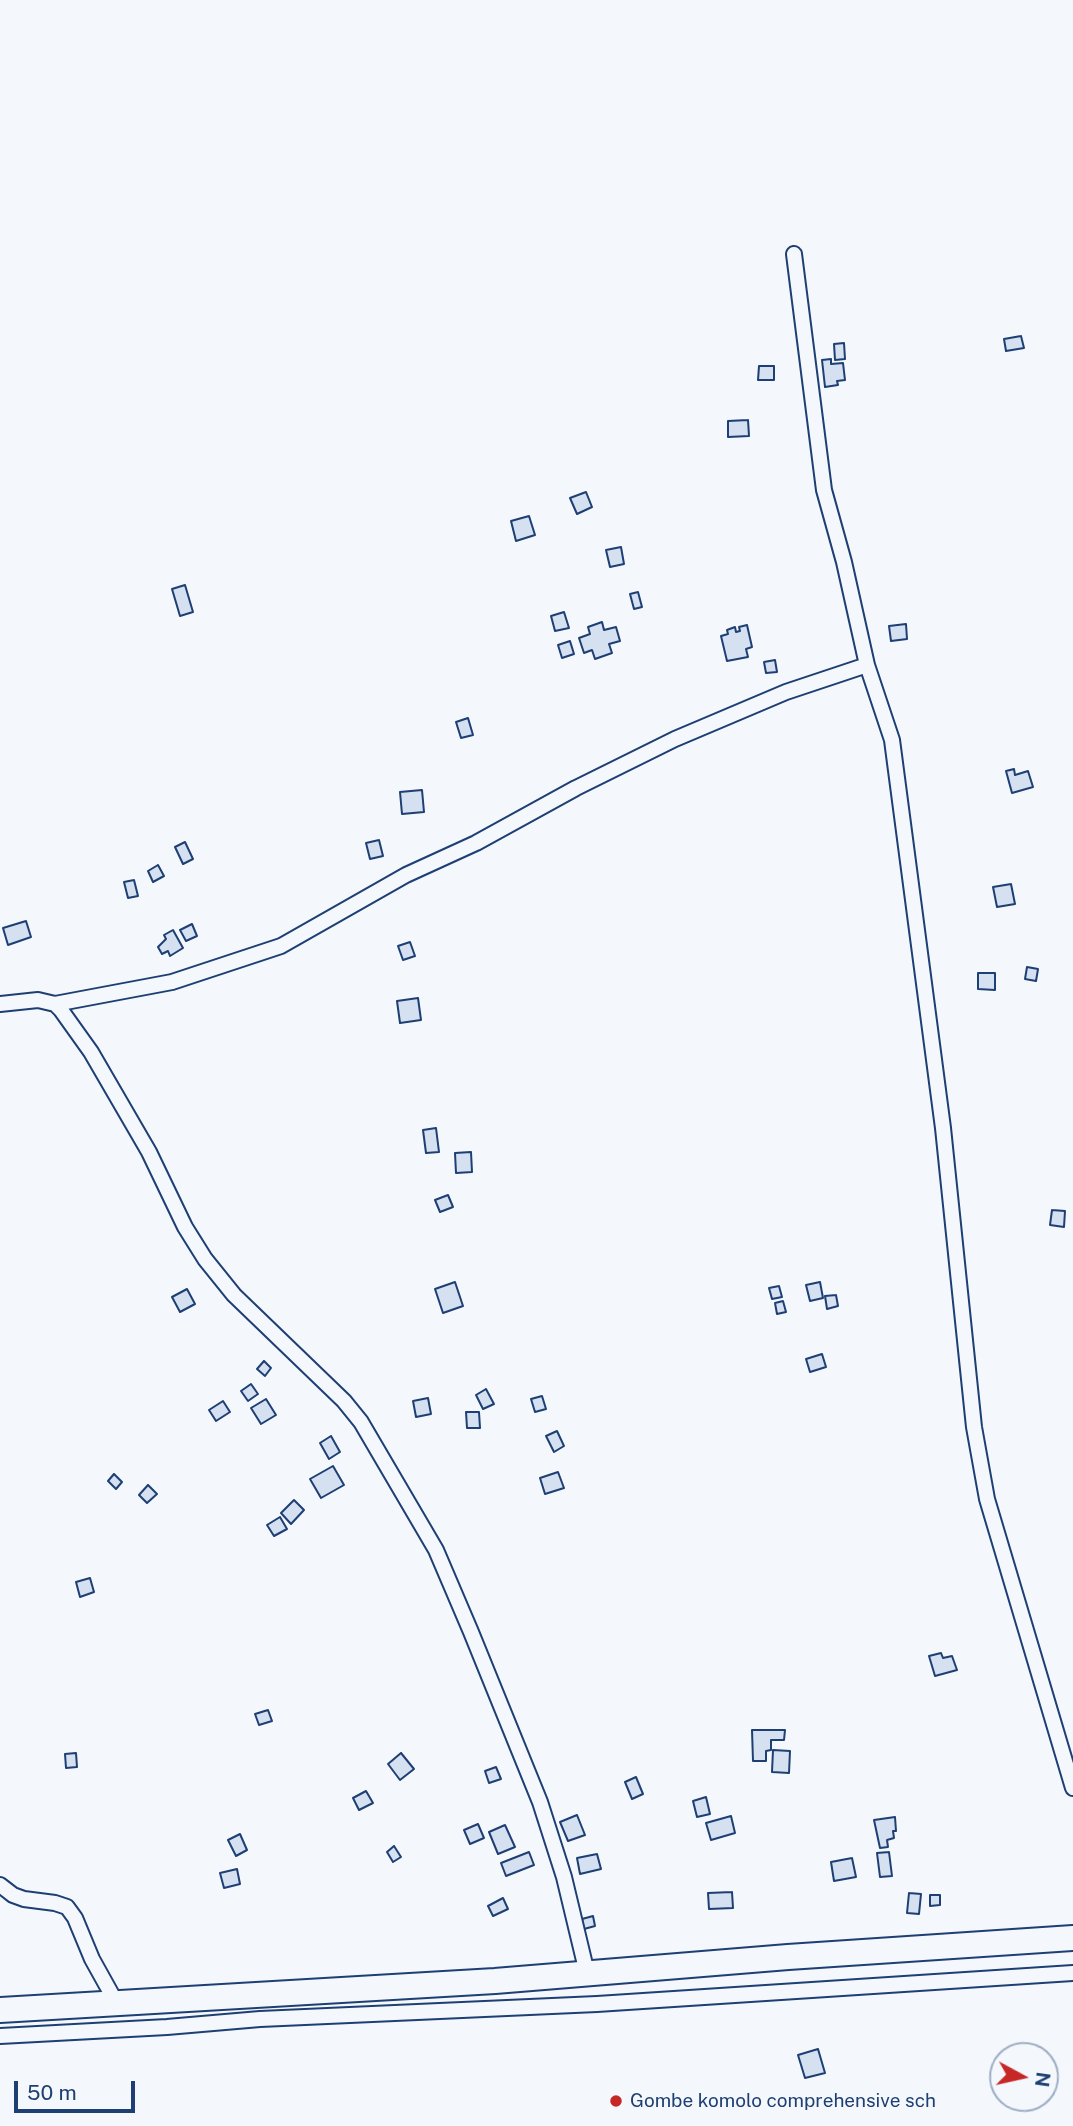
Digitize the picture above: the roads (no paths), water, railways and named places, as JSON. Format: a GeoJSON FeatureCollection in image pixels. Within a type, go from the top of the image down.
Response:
{"type":"FeatureCollection","features":[{"type":"Feature","properties":{"kind":"highway"},"geometry":{"type":"LineString","coordinates":[[0,2010],[495,1981],[1073,1938]]}},
{"type":"Feature","properties":{"kind":"street"},"geometry":{"type":"LineString","coordinates":[[794,254],[824,490],[844,562],[867,665],[892,740],[944,1141],[974,1427],[987,1499],[1073,1788]]}},
{"type":"Feature","properties":{"kind":"street"},"geometry":{"type":"LineString","coordinates":[[0,1004],[38,1000],[55,1004],[172,982],[281,946],[406,875],[476,843],[576,788],[675,739],[786,692],[867,665]]}},
{"type":"Feature","properties":{"kind":"street"},"geometry":{"type":"LineString","coordinates":[[55,1004],[79,1034],[111,1086],[149,1152],[185,1227],[205,1259],[234,1295],[344,1401],[361,1422],[436,1550],[540,1802],[564,1877],[587,1973]]}},
{"type":"Feature","properties":{"kind":"street"},"geometry":{"type":"LineString","coordinates":[[0,1885],[24,1899],[67,1907],[117,2004]]}},
{"type":"Feature","properties":{"kind":"street"},"geometry":{"type":"LineString","coordinates":[[0,2036],[272,2018],[625,2002],[1073,1973]]}},
{"type":"Feature","properties":{"kind":"place","name":"Gombe komolo comprehensive sch"},"geometry":{"type":"Point","coordinates":[616,2101]}}]}
